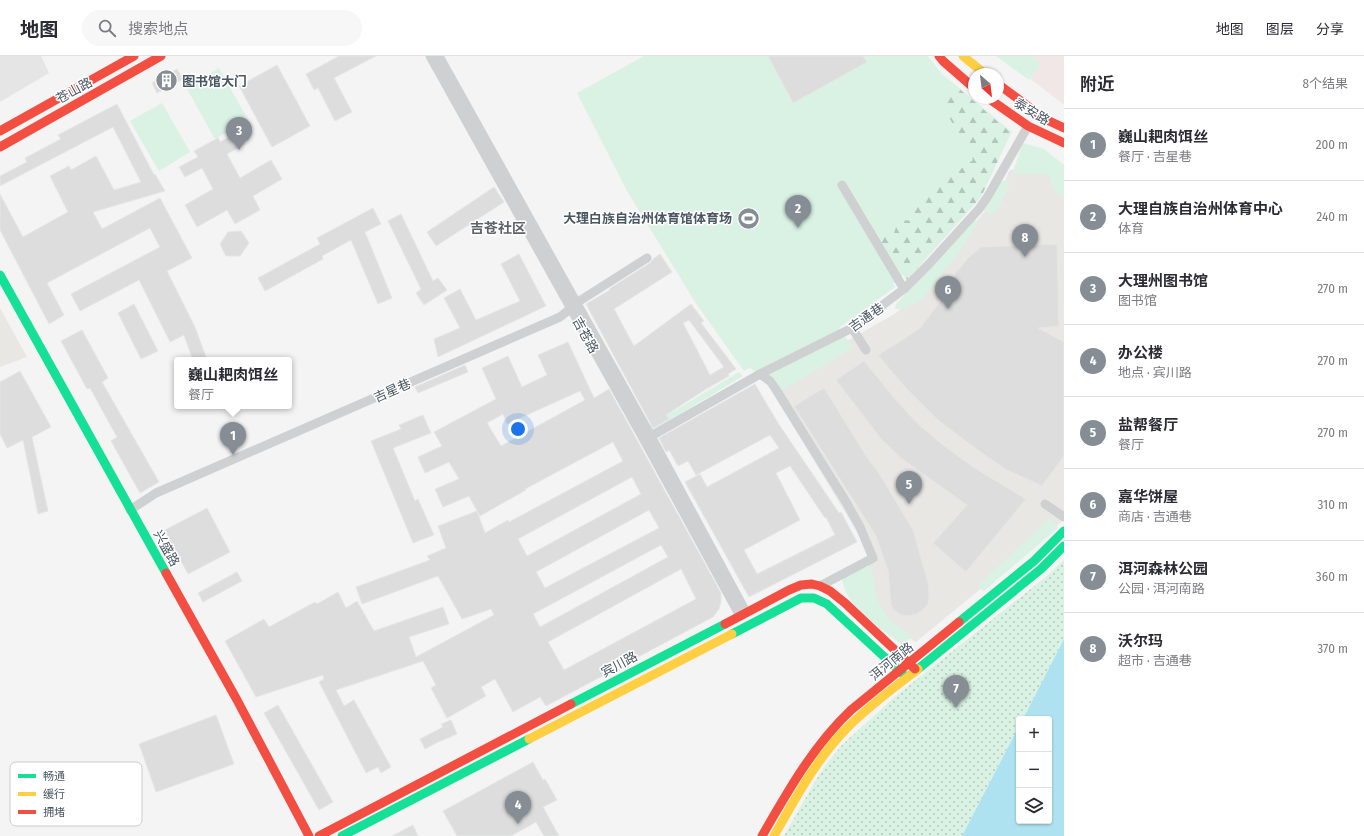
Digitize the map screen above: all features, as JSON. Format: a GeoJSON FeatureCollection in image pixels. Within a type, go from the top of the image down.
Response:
{"type":"FeatureCollection","features":[{"type":"Feature","properties":{"kind":"main road","name":"苍山路"},"geometry":{"type":"LineString","coordinates":[[0,131],[134,56]]}},
{"type":"Feature","properties":{"kind":"main road","name":"苍山路"},"geometry":{"type":"LineString","coordinates":[[0,147],[161,56]]}},
{"type":"Feature","properties":{"kind":"main road"},"geometry":{"type":"LineString","coordinates":[[939,56],[968,83]]}},
{"type":"Feature","properties":{"kind":"main road"},"geometry":{"type":"LineString","coordinates":[[963,56],[978,68]]}},
{"type":"Feature","properties":{"kind":"main road","name":"泰安路"},"geometry":{"type":"LineString","coordinates":[[1004,88],[1045,119],[1064,128]]}},
{"type":"Feature","properties":{"kind":"main road","name":"泰安路"},"geometry":{"type":"LineString","coordinates":[[997,104],[1028,126],[1064,143]]}},
{"type":"Feature","properties":{"kind":"main road"},"geometry":{"type":"LineString","coordinates":[[1045,119],[1064,121]]}},
{"type":"Feature","properties":{"kind":"main road"},"geometry":{"type":"LineString","coordinates":[[1028,126],[1064,154]]}},
{"type":"Feature","properties":{"kind":"main road","name":"兴盛路"},"geometry":{"type":"LineString","coordinates":[[0,275],[237,700],[309,836]]}},
{"type":"Feature","properties":{"kind":"main road","name":"洱河南路"},"geometry":{"type":"LineString","coordinates":[[762,836],[803,766],[848,712],[1034,561],[1064,531]]}},
{"type":"Feature","properties":{"kind":"main road","name":"洱河南路"},"geometry":{"type":"LineString","coordinates":[[774,836],[811,772],[837,738],[858,717],[1041,569],[1064,546]]}},
{"type":"Feature","properties":{"kind":"main road","name":"宾川路"},"geometry":{"type":"LineString","coordinates":[[319,836],[795,587],[807,584],[820,586]]}},
{"type":"Feature","properties":{"kind":"main road"},"geometry":{"type":"LineString","coordinates":[[820,586],[842,600],[916,670]]}},
{"type":"Feature","properties":{"kind":"main road","name":"宾川路"},"geometry":{"type":"LineString","coordinates":[[342,836],[801,598],[814,598],[827,604],[907,678]]}},
{"type":"Feature","properties":{"kind":"street","name":"吉苍路"},"geometry":{"type":"LineString","coordinates":[[430,56],[574,306],[648,438],[743,614]]}},
{"type":"Feature","properties":{"kind":"street","name":"吉苍路"},"geometry":{"type":"LineString","coordinates":[[439,56],[574,306]]}},
{"type":"Feature","properties":{"kind":"street","name":"吉通巷"},"geometry":{"type":"LineString","coordinates":[[648,438],[760,374],[852,328],[904,289],[929,264],[988,196],[1028,126]]}},
{"type":"Feature","properties":{"kind":"street"},"geometry":{"type":"LineString","coordinates":[[842,185],[904,289]]}},
{"type":"Feature","properties":{"kind":"street","name":"吉星巷"},"geometry":{"type":"LineString","coordinates":[[130,510],[156,493],[560,317],[574,306],[647,258]]}},
{"type":"Feature","properties":{"kind":"street"},"geometry":{"type":"LineString","coordinates":[[852,328],[866,350]]}},
{"type":"Feature","properties":{"kind":"street"},"geometry":{"type":"LineString","coordinates":[[760,374],[775,388],[842,496],[860,527],[873,558],[820,586]]}},
{"type":"Feature","properties":{"kind":"street"},"geometry":{"type":"LineString","coordinates":[[1045,504],[1064,517]]}},
{"type":"Feature","properties":{"kind":"shaded area"},"geometry":{"type":"Polygon","coordinates":[[[0,56],[41,56],[49,73],[0,102],[0,56]]]}},
{"type":"Feature","properties":{"kind":"shaded area"},"geometry":{"type":"Polygon","coordinates":[[[1001,56],[1064,56],[1064,105],[1059,101],[1001,56]]]}},
{"type":"Feature","properties":{"kind":"shaded area"},"geometry":{"type":"Polygon","coordinates":[[[1025,164],[1064,180],[1064,520],[916,642],[896,631],[872,603],[866,547],[769,386],[896,313],[915,297],[1000,192],[1009,171],[1025,164]]]}},
{"type":"Feature","properties":{"kind":"shaded area"},"geometry":{"type":"Polygon","coordinates":[[[0,308],[27,357],[0,367],[0,308]]]}},
{"type":"Feature","properties":{"kind":"green space"},"geometry":{"type":"Polygon","coordinates":[[[644,56],[928,56],[941,73],[968,95],[968,104],[978,104],[1012,132],[980,190],[914,265],[893,284],[895,287],[839,328],[853,348],[781,391],[750,368],[744,371],[695,302],[626,189],[577,93],[644,56]]]}},
{"type":"Feature","properties":{"kind":"green space"},"geometry":{"type":"Polygon","coordinates":[[[996,56],[1031,56],[1041,63],[1029,80],[996,56]]]}},
{"type":"Feature","properties":{"kind":"green space"},"geometry":{"type":"Polygon","coordinates":[[[219,68],[248,120],[215,139],[186,87],[219,68]]]}},
{"type":"Feature","properties":{"kind":"green space"},"geometry":{"type":"Polygon","coordinates":[[[955,85],[968,96],[968,104],[977,104],[1011,133],[981,197],[907,280],[879,241],[880,238],[894,233],[898,221],[911,220],[917,201],[973,160],[941,103],[955,85]]]}},
{"type":"Feature","properties":{"kind":"green space"},"geometry":{"type":"Polygon","coordinates":[[[162,103],[190,152],[159,171],[130,121],[162,103]]]}},
{"type":"Feature","properties":{"kind":"green space"},"geometry":{"type":"Polygon","coordinates":[[[1023,143],[1044,149],[1064,165],[1064,196],[1055,191],[1052,186],[1050,176],[1046,174],[1012,174],[1023,143]]]}},
{"type":"Feature","properties":{"kind":"green space"},"geometry":{"type":"Polygon","coordinates":[[[1001,180],[1010,183],[998,210],[990,214],[983,210],[1001,180]]]}},
{"type":"Feature","properties":{"kind":"green space"},"geometry":{"type":"Polygon","coordinates":[[[971,220],[979,221],[958,254],[921,300],[903,309],[895,309],[896,304],[931,267],[971,220]]]}},
{"type":"Feature","properties":{"kind":"green space"},"geometry":{"type":"Polygon","coordinates":[[[739,372],[743,376],[652,431],[649,426],[739,372]]]}},
{"type":"Feature","properties":{"kind":"green space"},"geometry":{"type":"Polygon","coordinates":[[[1050,518],[1058,528],[984,591],[977,586],[1050,518]]]}},
{"type":"Feature","properties":{"kind":"green space"},"geometry":{"type":"Polygon","coordinates":[[[1064,560],[1064,639],[1025,716],[1016,716],[1016,732],[962,836],[784,836],[814,783],[842,745],[896,696],[1047,576],[1064,560]]]}},
{"type":"Feature","properties":{"kind":"green space"},"geometry":{"type":"Polygon","coordinates":[[[864,567],[871,567],[877,598],[882,609],[890,620],[912,636],[904,646],[862,613],[846,593],[842,580],[846,574],[864,567]]]}},
{"type":"Feature","properties":{"kind":"water"},"geometry":{"type":"Polygon","coordinates":[[[1064,639],[1064,836],[962,836],[1016,732],[1016,824],[1052,824],[1052,716],[1025,716],[1064,639]]]}},
{"type":"Feature","properties":{"kind":"building"},"geometry":{"type":"Polygon","coordinates":[[[339,56],[376,56],[334,78],[352,112],[335,121],[318,88],[314,90],[306,74],[339,56]]]}},
{"type":"Feature","properties":{"kind":"building"},"geometry":{"type":"Polygon","coordinates":[[[768,56],[863,56],[867,62],[793,103],[768,56]]]}},
{"type":"Feature","properties":{"kind":"building"},"geometry":{"type":"Polygon","coordinates":[[[277,65],[310,126],[272,147],[239,86],[277,65]]]}},
{"type":"Feature","properties":{"kind":"building","name":"图书馆大门"},"geometry":{"type":"Polygon","coordinates":[[[177,69],[183,79],[157,93],[152,83],[177,69]]]}},
{"type":"Feature","properties":{"kind":"building"},"geometry":{"type":"Polygon","coordinates":[[[117,104],[154,175],[155,174],[165,191],[93,212],[102,229],[160,198],[192,258],[167,271],[195,327],[206,357],[192,357],[184,335],[170,342],[139,280],[80,311],[71,294],[160,247],[150,228],[47,283],[64,315],[49,324],[0,230],[0,194],[23,237],[68,212],[50,176],[69,166],[71,170],[96,156],[114,190],[141,182],[113,127],[0,186],[0,176],[27,162],[25,158],[61,139],[58,135],[117,104]]]}},
{"type":"Feature","properties":{"kind":"building"},"geometry":{"type":"Polygon","coordinates":[[[238,132],[245,144],[227,154],[240,178],[271,160],[282,179],[253,196],[260,210],[235,224],[227,210],[197,227],[185,205],[213,189],[202,168],[185,177],[179,167],[198,157],[194,151],[218,138],[220,142],[238,132]]]}},
{"type":"Feature","properties":{"kind":"building"},"geometry":{"type":"Polygon","coordinates":[[[494,187],[504,202],[436,246],[427,232],[494,187]]]}},
{"type":"Feature","properties":{"kind":"building"},"geometry":{"type":"Polygon","coordinates":[[[373,208],[381,224],[365,232],[392,298],[378,304],[351,240],[322,256],[323,259],[265,291],[258,278],[320,244],[317,238],[373,208]]]}},
{"type":"Feature","properties":{"kind":"building"},"geometry":{"type":"Polygon","coordinates":[[[401,214],[433,281],[438,278],[447,290],[424,305],[416,293],[421,289],[388,221],[401,214]]]}},
{"type":"Feature","properties":{"kind":"building"},"geometry":{"type":"Polygon","coordinates":[[[241,231],[249,243],[240,256],[226,256],[220,244],[228,232],[241,231]]]}},
{"type":"Feature","properties":{"kind":"building"},"geometry":{"type":"Polygon","coordinates":[[[1057,244],[1059,326],[1038,328],[1064,342],[1064,456],[1042,486],[1007,470],[939,421],[905,387],[878,355],[920,328],[940,302],[955,274],[968,258],[981,247],[1057,244]]]}},
{"type":"Feature","properties":{"kind":"building"},"geometry":{"type":"Polygon","coordinates":[[[519,254],[546,306],[438,357],[434,339],[460,328],[444,298],[460,289],[476,320],[520,301],[501,264],[519,254]]]}},
{"type":"Feature","properties":{"kind":"building"},"geometry":{"type":"Polygon","coordinates":[[[660,254],[672,272],[614,309],[634,346],[691,304],[704,321],[701,323],[736,369],[728,374],[729,376],[666,415],[669,419],[653,428],[586,304],[610,290],[609,289],[650,263],[660,254]],[[689,320],[683,323],[710,375],[724,367],[689,320]]]}},
{"type":"Feature","properties":{"kind":"building"},"geometry":{"type":"Polygon","coordinates":[[[134,304],[158,351],[141,359],[118,313],[134,304]]]}},
{"type":"Feature","properties":{"kind":"building"},"geometry":{"type":"Polygon","coordinates":[[[82,330],[108,378],[102,382],[159,482],[140,493],[111,441],[117,437],[90,388],[87,389],[61,341],[82,330]]]}},
{"type":"Feature","properties":{"kind":"building"},"geometry":{"type":"Polygon","coordinates":[[[568,342],[594,398],[609,389],[721,593],[719,609],[713,617],[546,706],[540,697],[513,712],[495,679],[481,687],[486,696],[447,718],[431,688],[436,685],[423,661],[336,690],[344,706],[354,700],[391,767],[381,773],[378,767],[366,773],[319,682],[324,679],[323,675],[256,697],[225,641],[264,619],[269,627],[315,602],[317,604],[338,592],[346,608],[357,601],[374,631],[443,607],[449,624],[409,637],[416,657],[494,615],[491,609],[462,619],[438,576],[362,604],[356,587],[430,560],[427,556],[446,548],[438,526],[477,511],[469,496],[443,507],[435,489],[459,479],[449,462],[425,473],[418,457],[442,446],[434,432],[496,399],[482,368],[508,356],[522,387],[547,375],[538,355],[568,342]],[[580,391],[507,424],[503,414],[487,423],[501,446],[585,400],[580,391]],[[613,442],[525,489],[526,490],[480,516],[477,511],[485,533],[508,520],[509,522],[623,461],[613,442]],[[632,477],[518,539],[527,556],[641,494],[632,477]],[[649,510],[536,572],[545,588],[659,528],[649,510]],[[661,545],[533,614],[540,627],[668,557],[661,545]],[[681,569],[548,642],[564,670],[696,599],[681,569]]]}},
{"type":"Feature","properties":{"kind":"building"},"geometry":{"type":"Polygon","coordinates":[[[864,361],[917,423],[943,445],[973,467],[1026,499],[966,572],[933,543],[967,505],[901,458],[882,440],[836,380],[864,361]]]}},
{"type":"Feature","properties":{"kind":"building"},"geometry":{"type":"Polygon","coordinates":[[[465,365],[468,372],[418,393],[415,387],[465,365]]]}},
{"type":"Feature","properties":{"kind":"building"},"geometry":{"type":"Polygon","coordinates":[[[20,371],[51,427],[32,437],[48,511],[38,514],[23,440],[7,448],[0,434],[0,382],[20,371]]]}},
{"type":"Feature","properties":{"kind":"building"},"geometry":{"type":"Polygon","coordinates":[[[755,384],[778,423],[839,513],[841,512],[857,542],[749,597],[685,482],[700,474],[707,487],[779,448],[770,435],[696,475],[688,461],[678,466],[669,450],[666,452],[659,438],[755,384]],[[790,466],[776,473],[800,520],[744,550],[757,574],[835,535],[826,517],[825,518],[790,466]]]}},
{"type":"Feature","properties":{"kind":"building"},"geometry":{"type":"Polygon","coordinates":[[[824,388],[868,459],[877,470],[913,530],[928,583],[929,596],[928,604],[923,610],[916,614],[908,616],[901,615],[894,610],[891,605],[888,570],[876,536],[794,406],[824,388]]]}},
{"type":"Feature","properties":{"kind":"building"},"geometry":{"type":"Polygon","coordinates":[[[423,415],[431,433],[393,448],[415,501],[418,499],[434,535],[413,543],[371,441],[401,429],[399,425],[423,415]]]}},
{"type":"Feature","properties":{"kind":"building"},"geometry":{"type":"Polygon","coordinates":[[[207,508],[230,552],[188,574],[165,530],[207,508]]]}},
{"type":"Feature","properties":{"kind":"building"},"geometry":{"type":"Polygon","coordinates":[[[237,572],[242,581],[203,602],[198,593],[237,572]]]}},
{"type":"Feature","properties":{"kind":"building"},"geometry":{"type":"Polygon","coordinates":[[[278,705],[333,802],[319,810],[264,713],[278,705]]]}},
{"type":"Feature","properties":{"kind":"building"},"geometry":{"type":"Polygon","coordinates":[[[216,715],[234,764],[156,792],[139,744],[216,715]]]}},
{"type":"Feature","properties":{"kind":"building"},"geometry":{"type":"Polygon","coordinates":[[[451,720],[457,734],[425,749],[420,739],[443,727],[441,724],[451,720]]]}},
{"type":"Feature","properties":{"kind":"building"},"geometry":{"type":"Polygon","coordinates":[[[533,762],[557,800],[543,807],[559,836],[544,836],[536,822],[511,836],[457,836],[443,811],[533,762]]]}},
{"type":"Feature","properties":{"kind":"building"},"geometry":{"type":"Polygon","coordinates":[[[413,825],[418,836],[392,836],[413,825]]]}},
{"type":"Feature","properties":{"kind":"traffic: fast"},"geometry":{"type":"LineString","coordinates":[[0,275],[166,573]]}},
{"type":"Feature","properties":{"kind":"traffic: fast"},"geometry":{"type":"LineString","coordinates":[[959,622],[1034,561],[1064,531]]}},
{"type":"Feature","properties":{"kind":"traffic: fast"},"geometry":{"type":"LineString","coordinates":[[918,669],[1041,569],[1064,546]]}},
{"type":"Feature","properties":{"kind":"traffic: fast"},"geometry":{"type":"LineString","coordinates":[[732,634],[801,598],[814,598],[827,604],[905,676]]}},
{"type":"Feature","properties":{"kind":"traffic: fast"},"geometry":{"type":"LineString","coordinates":[[571,704],[725,624]]}},
{"type":"Feature","properties":{"kind":"traffic: fast"},"geometry":{"type":"LineString","coordinates":[[342,836],[529,739]]}},
{"type":"Feature","properties":{"kind":"traffic: slow"},"geometry":{"type":"LineString","coordinates":[[963,56],[978,68]]}},
{"type":"Feature","properties":{"kind":"traffic: slow"},"geometry":{"type":"LineString","coordinates":[[529,739],[732,634]]}},
{"type":"Feature","properties":{"kind":"traffic: slow"},"geometry":{"type":"LineString","coordinates":[[774,836],[806,780],[834,742],[862,713],[918,669]]}},
{"type":"Feature","properties":{"kind":"traffic: jam"},"geometry":{"type":"LineString","coordinates":[[0,131],[134,56]]}},
{"type":"Feature","properties":{"kind":"traffic: jam"},"geometry":{"type":"LineString","coordinates":[[0,147],[161,56]]}},
{"type":"Feature","properties":{"kind":"traffic: jam"},"geometry":{"type":"LineString","coordinates":[[939,56],[968,83]]}},
{"type":"Feature","properties":{"kind":"traffic: jam"},"geometry":{"type":"LineString","coordinates":[[1004,88],[1045,119],[1064,128]]}},
{"type":"Feature","properties":{"kind":"traffic: jam"},"geometry":{"type":"LineString","coordinates":[[997,104],[1028,126],[1064,143]]}},
{"type":"Feature","properties":{"kind":"traffic: jam"},"geometry":{"type":"LineString","coordinates":[[166,573],[237,700],[309,836]]}},
{"type":"Feature","properties":{"kind":"traffic: jam"},"geometry":{"type":"LineString","coordinates":[[725,624],[789,590],[801,585],[812,584],[830,591],[845,603],[915,669]]}},
{"type":"Feature","properties":{"kind":"traffic: jam"},"geometry":{"type":"LineString","coordinates":[[762,836],[802,770],[837,724],[851,710],[959,622]]}},
{"type":"Feature","properties":{"kind":"traffic: jam"},"geometry":{"type":"LineString","coordinates":[[319,836],[571,704]]}},
{"type":"Feature","properties":{"kind":"place","name":"图书馆大门"},"geometry":{"type":"Point","coordinates":[167,81]}},
{"type":"Feature","properties":{"kind":"place","name":"大理州图书馆"},"geometry":{"type":"Point","coordinates":[239,150]}},
{"type":"Feature","properties":{"kind":"place","name":"大理白族自治州体育馆体育场"},"geometry":{"type":"Point","coordinates":[748,218]}},
{"type":"Feature","properties":{"kind":"place","name":"大理自族自治州体育中心"},"geometry":{"type":"Point","coordinates":[798,228]}},
{"type":"Feature","properties":{"kind":"place","name":"沃尔玛"},"geometry":{"type":"Point","coordinates":[1025,257]}},
{"type":"Feature","properties":{"kind":"place","name":"嘉华饼屋"},"geometry":{"type":"Point","coordinates":[948,309]}},
{"type":"Feature","properties":{"kind":"place","name":"巍山耙肉饵丝"},"geometry":{"type":"Point","coordinates":[233,455]}},
{"type":"Feature","properties":{"kind":"place","name":"盐帮餐厅"},"geometry":{"type":"Point","coordinates":[909,504]}},
{"type":"Feature","properties":{"kind":"place","name":"洱河森林公园"},"geometry":{"type":"Point","coordinates":[956,708]}},
{"type":"Feature","properties":{"kind":"place","name":"办公楼"},"geometry":{"type":"Point","coordinates":[518,824]}},
{"type":"Feature","properties":{"kind":"district","name":"吉苍社区"},"geometry":{"type":"Point","coordinates":[498,228]}}]}
